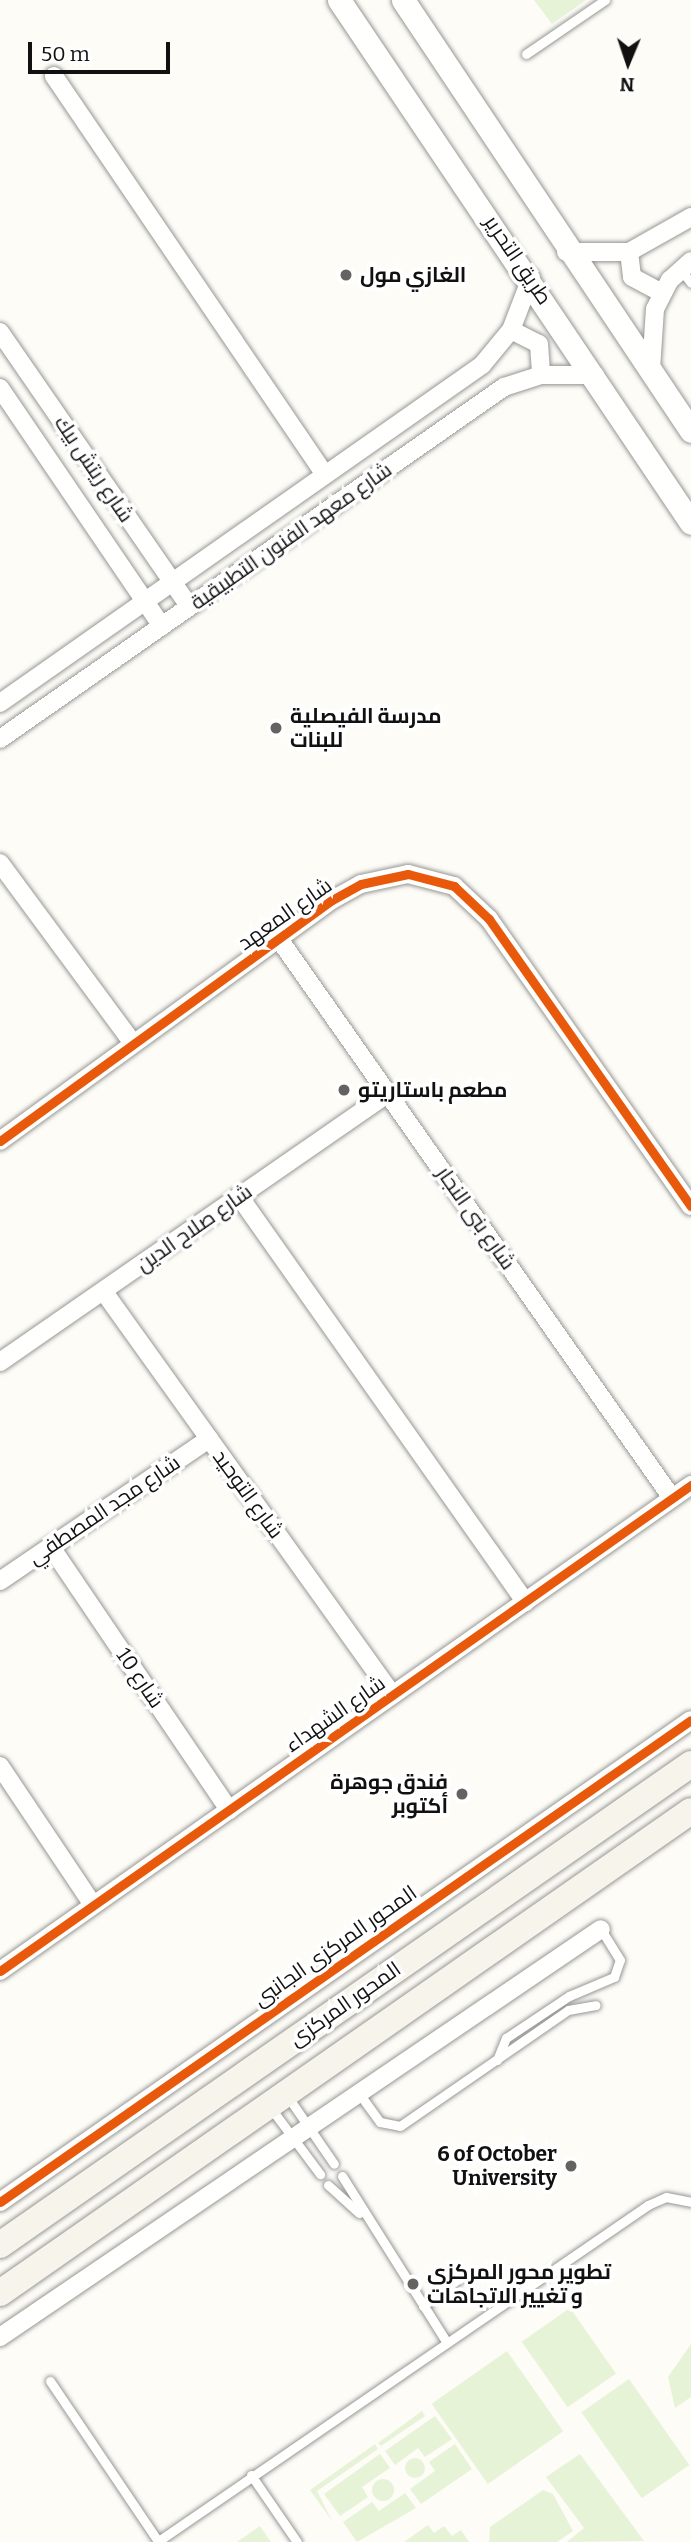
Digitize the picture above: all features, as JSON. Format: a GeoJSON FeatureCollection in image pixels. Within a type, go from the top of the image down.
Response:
{"type":"FeatureCollection","features":[{"type":"Feature","properties":{"kind":"main road","name":"المحور المركزى"},"geometry":{"type":"LineString","coordinates":[[0,2245],[691,1764]]}},
{"type":"Feature","properties":{"kind":"main road"},"geometry":{"type":"LineString","coordinates":[[0,2293],[691,1811]]}},
{"type":"Feature","properties":{"kind":"street","name":"طريق التحرير"},"geometry":{"type":"LineString","coordinates":[[339,0],[531,278],[691,523]]}},
{"type":"Feature","properties":{"kind":"street"},"geometry":{"type":"LineString","coordinates":[[403,0],[566,252],[691,432]]}},
{"type":"Feature","properties":{"kind":"street"},"geometry":{"type":"LineString","coordinates":[[54,76],[324,473]]}},
{"type":"Feature","properties":{"kind":"street"},"geometry":{"type":"LineString","coordinates":[[566,252],[629,252],[691,217]]}},
{"type":"Feature","properties":{"kind":"street"},"geometry":{"type":"LineString","coordinates":[[629,252],[628,269],[637,284],[662,293]]}},
{"type":"Feature","properties":{"kind":"street"},"geometry":{"type":"LineString","coordinates":[[653,380],[650,327],[662,293],[685,265]]}},
{"type":"Feature","properties":{"kind":"street","name":"شارع معهد الفنون التطبيقية"},"geometry":{"type":"LineString","coordinates":[[0,703],[324,473],[482,365],[511,330],[531,278]]}},
{"type":"Feature","properties":{"kind":"street"},"geometry":{"type":"LineString","coordinates":[[511,330],[539,344],[541,375]]}},
{"type":"Feature","properties":{"kind":"street","name":"شارع ريتش بيك"},"geometry":{"type":"LineString","coordinates":[[0,332],[189,606]]}},
{"type":"Feature","properties":{"kind":"street"},"geometry":{"type":"LineString","coordinates":[[0,387],[26,370]]}},
{"type":"Feature","properties":{"kind":"street","name":"شارع معهد الفنون التطبيقية"},"geometry":{"type":"LineString","coordinates":[[0,739],[504,387],[541,375],[595,375]]}},
{"type":"Feature","properties":{"kind":"street","name":"شارع ريتش بيك"},"geometry":{"type":"LineString","coordinates":[[0,387],[162,625]]}},
{"type":"Feature","properties":{"kind":"street"},"geometry":{"type":"LineString","coordinates":[[0,863],[132,1042]]}},
{"type":"Feature","properties":{"kind":"street","name":"شارع المعهد"},"geometry":{"type":"LineString","coordinates":[[2,1134],[332,901],[384,877],[408,874],[454,886],[489,919],[691,1206]]}},
{"type":"Feature","properties":{"kind":"street","name":"شارع بنى النجار"},"geometry":{"type":"LineString","coordinates":[[279,939],[672,1498]]}},
{"type":"Feature","properties":{"kind":"street","name":"شارع صلاح الدين"},"geometry":{"type":"LineString","coordinates":[[0,1362],[388,1093]]}},
{"type":"Feature","properties":{"kind":"street"},"geometry":{"type":"LineString","coordinates":[[239,1196],[525,1602]]}},
{"type":"Feature","properties":{"kind":"street","name":"شارع التوحيد"},"geometry":{"type":"LineString","coordinates":[[104,1292],[392,1695]]}},
{"type":"Feature","properties":{"kind":"street","name":"شارع مجد المصطفي"},"geometry":{"type":"LineString","coordinates":[[0,1581],[209,1439]]}},
{"type":"Feature","properties":{"kind":"street","name":"شارع الشهداء"},"geometry":{"type":"LineString","coordinates":[[0,1971],[691,1485]]}},
{"type":"Feature","properties":{"kind":"street","name":"شارع 10"},"geometry":{"type":"LineString","coordinates":[[51,1547],[229,1810]]}},
{"type":"Feature","properties":{"kind":"street","name":"المحور المركزى الجانبى"},"geometry":{"type":"LineString","coordinates":[[0,2202],[691,1720]]}},
{"type":"Feature","properties":{"kind":"street"},"geometry":{"type":"LineString","coordinates":[[0,1766],[93,1905]]}},
{"type":"Feature","properties":{"kind":"street"},"geometry":{"type":"LineString","coordinates":[[0,2337],[308,2125],[601,1929]]}},
{"type":"Feature","properties":{"kind":"lane"},"geometry":{"type":"LineString","coordinates":[[526,54],[605,0]]}},
{"type":"Feature","properties":{"kind":"lane"},"geometry":{"type":"LineString","coordinates":[[685,265],[691,283]]}},
{"type":"Feature","properties":{"kind":"lane"},"geometry":{"type":"LineString","coordinates":[[497,2060],[506,2038],[569,1996],[614,1977],[620,1960],[601,1929]]}},
{"type":"Feature","properties":{"kind":"lane"},"geometry":{"type":"LineString","coordinates":[[358,2092],[380,2122],[400,2126],[568,2010],[596,2005]]}},
{"type":"Feature","properties":{"kind":"lane"},"geometry":{"type":"LineString","coordinates":[[277,2100],[308,2125],[334,2164]]}},
{"type":"Feature","properties":{"kind":"lane"},"geometry":{"type":"LineString","coordinates":[[277,2100],[292,2136],[320,2174]]}},
{"type":"Feature","properties":{"kind":"lane"},"geometry":{"type":"LineString","coordinates":[[342,2176],[359,2213],[446,2341]]}},
{"type":"Feature","properties":{"kind":"lane"},"geometry":{"type":"LineString","coordinates":[[328,2185],[359,2213]]}},
{"type":"Feature","properties":{"kind":"lane"},"geometry":{"type":"LineString","coordinates":[[50,2381],[157,2542],[446,2341],[648,2205],[666,2197],[691,2202]]}},
{"type":"Feature","properties":{"kind":"lane"},"geometry":{"type":"LineString","coordinates":[[423,2306],[462,2276]]}},
{"type":"Feature","properties":{"kind":"lane"},"geometry":{"type":"LineString","coordinates":[[251,2475],[297,2542]]}},
{"type":"Feature","properties":{"kind":"green space"},"geometry":{"type":"Polygon","coordinates":[[[534,0],[586,0],[552,24],[534,0]]]}},
{"type":"Feature","properties":{"kind":"green space"},"geometry":{"type":"Polygon","coordinates":[[[570,2308],[616,2374],[568,2407],[522,2342],[570,2308]]]}},
{"type":"Feature","properties":{"kind":"green space"},"geometry":{"type":"Polygon","coordinates":[[[691,2344],[691,2397],[675,2408],[668,2377],[691,2344]]]}},
{"type":"Feature","properties":{"kind":"green space"},"geometry":{"type":"Polygon","coordinates":[[[507,2351],[563,2431],[488,2484],[432,2404],[507,2351]]]}},
{"type":"Feature","properties":{"kind":"green space"},"geometry":{"type":"Polygon","coordinates":[[[629,2379],[689,2465],[642,2498],[581,2412],[629,2379]]]}},
{"type":"Feature","properties":{"kind":"green space"},"geometry":{"type":"Polygon","coordinates":[[[422,2411],[425,2416],[381,2446],[378,2443],[422,2411]]]}},
{"type":"Feature","properties":{"kind":"green space"},"geometry":{"type":"Polygon","coordinates":[[[435,2416],[452,2439],[425,2457],[418,2448],[395,2465],[385,2451],[435,2416]]]}},
{"type":"Feature","properties":{"kind":"green space"},"geometry":{"type":"Polygon","coordinates":[[[375,2444],[378,2449],[317,2491],[332,2521],[310,2490],[375,2444]]]}},
{"type":"Feature","properties":{"kind":"green space"},"geometry":{"type":"Polygon","coordinates":[[[455,2444],[472,2469],[421,2504],[410,2489],[435,2471],[429,2462],[455,2444]]]}},
{"type":"Feature","properties":{"kind":"green space"},"geometry":{"type":"Polygon","coordinates":[[[380,2454],[390,2468],[362,2487],[368,2497],[340,2516],[324,2494],[380,2454]]]}},
{"type":"Feature","properties":{"kind":"green space"},"geometry":{"type":"Polygon","coordinates":[[[580,2454],[644,2541],[567,2542],[584,2528],[546,2477],[580,2454]]]}},
{"type":"Feature","properties":{"kind":"green space"},"geometry":{"type":"Polygon","coordinates":[[[411,2458],[419,2458],[425,2468],[419,2478],[411,2478],[405,2472],[405,2464],[411,2458]]]}},
{"type":"Feature","properties":{"kind":"green space"},"geometry":{"type":"Polygon","coordinates":[[[383,2479],[391,2482],[394,2490],[391,2498],[383,2501],[375,2498],[372,2490],[375,2482],[383,2479]]]}},
{"type":"Feature","properties":{"kind":"green space"},"geometry":{"type":"Polygon","coordinates":[[[543,2490],[553,2494],[573,2531],[557,2542],[489,2542],[490,2527],[543,2490]]]}},
{"type":"Feature","properties":{"kind":"green space"},"geometry":{"type":"Polygon","coordinates":[[[405,2493],[416,2508],[357,2542],[343,2522],[372,2502],[379,2511],[405,2493]]]}},
{"type":"Feature","properties":{"kind":"green space"},"geometry":{"type":"Polygon","coordinates":[[[428,2525],[434,2533],[444,2526],[452,2536],[461,2530],[469,2542],[404,2542],[428,2525]]]}},
{"type":"Feature","properties":{"kind":"green space"},"geometry":{"type":"Polygon","coordinates":[[[260,2526],[271,2542],[237,2542],[260,2526]]]}},
{"type":"Feature","properties":{"kind":"cycle path"},"geometry":{"type":"LineString","coordinates":[[0,1141],[332,900],[361,884],[408,874],[454,886],[489,919],[691,1206]]}},
{"type":"Feature","properties":{"kind":"cycle path"},"geometry":{"type":"LineString","coordinates":[[0,1971],[691,1485]]}},
{"type":"Feature","properties":{"kind":"cycle path"},"geometry":{"type":"LineString","coordinates":[[0,2202],[691,1720]]}},
{"type":"Feature","properties":{"kind":"place","name":"الغازي مول"},"geometry":{"type":"Point","coordinates":[346,275]}},
{"type":"Feature","properties":{"kind":"place","name":"مدرسة الفيصلية للبنات"},"geometry":{"type":"Point","coordinates":[276,728]}},
{"type":"Feature","properties":{"kind":"place","name":"مطعم باستاريتو"},"geometry":{"type":"Point","coordinates":[344,1090]}},
{"type":"Feature","properties":{"kind":"place","name":"فندق جوهرة أكتوبر"},"geometry":{"type":"Point","coordinates":[462,1794]}},
{"type":"Feature","properties":{"kind":"place","name":"6 of October University"},"geometry":{"type":"Point","coordinates":[571,2166]}},
{"type":"Feature","properties":{"kind":"place","name":"تطوير محور المركزي و تغيير الاتجاهات"},"geometry":{"type":"Point","coordinates":[413,2284]}}]}
